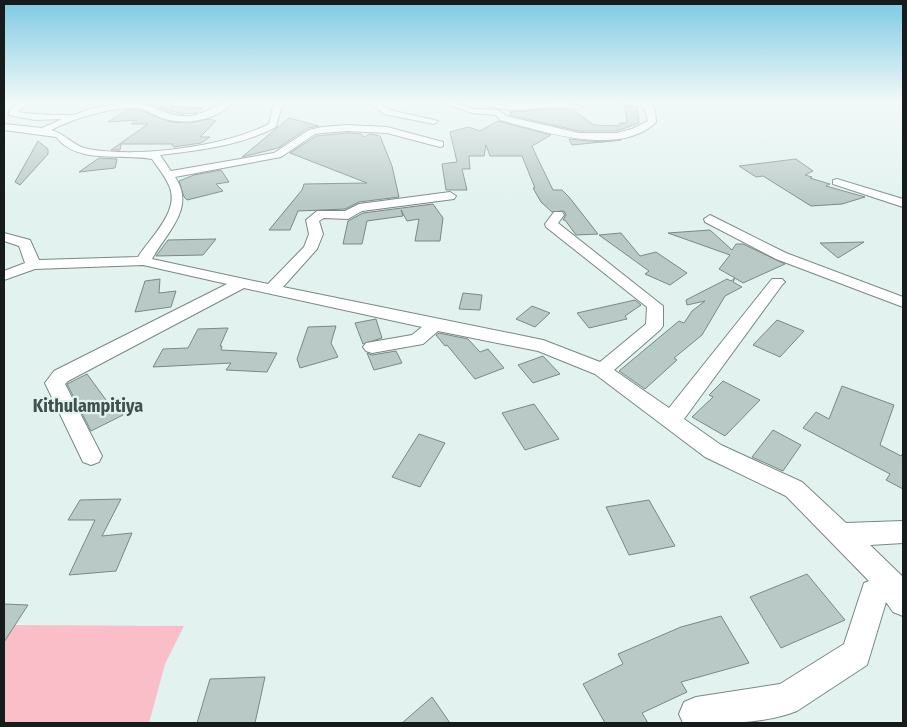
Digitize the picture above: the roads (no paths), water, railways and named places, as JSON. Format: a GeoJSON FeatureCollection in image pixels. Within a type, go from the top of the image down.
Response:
{"type":"FeatureCollection","features":[{"type":"Feature","properties":{"kind":"street"},"geometry":{"type":"LineString","coordinates":[[60,136],[64,144],[72,148],[98,153],[145,154],[230,142],[251,136]]}},
{"type":"Feature","properties":{"kind":"street"},"geometry":{"type":"LineString","coordinates":[[167,175],[277,154],[306,136]]}},
{"type":"Feature","properties":{"kind":"street"},"geometry":{"type":"LineString","coordinates":[[409,136],[440,144]]}},
{"type":"Feature","properties":{"kind":"street"},"geometry":{"type":"LineString","coordinates":[[582,136],[598,136]]}},
{"type":"Feature","properties":{"kind":"street"},"geometry":{"type":"LineString","coordinates":[[143,261],[152,244],[174,216],[177,191],[156,157],[145,154]]}},
{"type":"Feature","properties":{"kind":"street"},"geometry":{"type":"LineString","coordinates":[[838,182],[903,203]]}},
{"type":"Feature","properties":{"kind":"street"},"geometry":{"type":"LineString","coordinates":[[272,289],[310,249],[316,234],[312,220],[321,214],[348,215],[359,208],[450,196]]}},
{"type":"Feature","properties":{"kind":"street"},"geometry":{"type":"LineString","coordinates":[[558,215],[551,224],[655,306],[654,326],[602,370]]}},
{"type":"Feature","properties":{"kind":"street"},"geometry":{"type":"LineString","coordinates":[[710,218],[781,256],[903,302]]}},
{"type":"Feature","properties":{"kind":"street"},"geometry":{"type":"LineString","coordinates":[[4,237],[26,242],[33,265]]}},
{"type":"Feature","properties":{"kind":"street"},"geometry":{"type":"LineString","coordinates":[[4,276],[33,265],[143,261],[435,325],[543,346],[602,370],[713,451],[794,489],[842,535],[898,594]]}},
{"type":"Feature","properties":{"kind":"street"},"geometry":{"type":"LineString","coordinates":[[672,420],[777,282]]}},
{"type":"Feature","properties":{"kind":"street"},"geometry":{"type":"LineString","coordinates":[[91,456],[55,383],[62,376],[241,283]]}},
{"type":"Feature","properties":{"kind":"street"},"geometry":{"type":"LineString","coordinates":[[372,347],[417,340],[435,325]]}},
{"type":"Feature","properties":{"kind":"street"},"geometry":{"type":"LineString","coordinates":[[842,535],[903,532]]}},
{"type":"Feature","properties":{"kind":"street"},"geometry":{"type":"LineString","coordinates":[[696,714],[785,699],[856,654],[874,593],[898,594]]}},
{"type":"Feature","properties":{"kind":"district","name":"Kithulampitiya"},"geometry":{"type":"Point","coordinates":[88,406]}}]}
